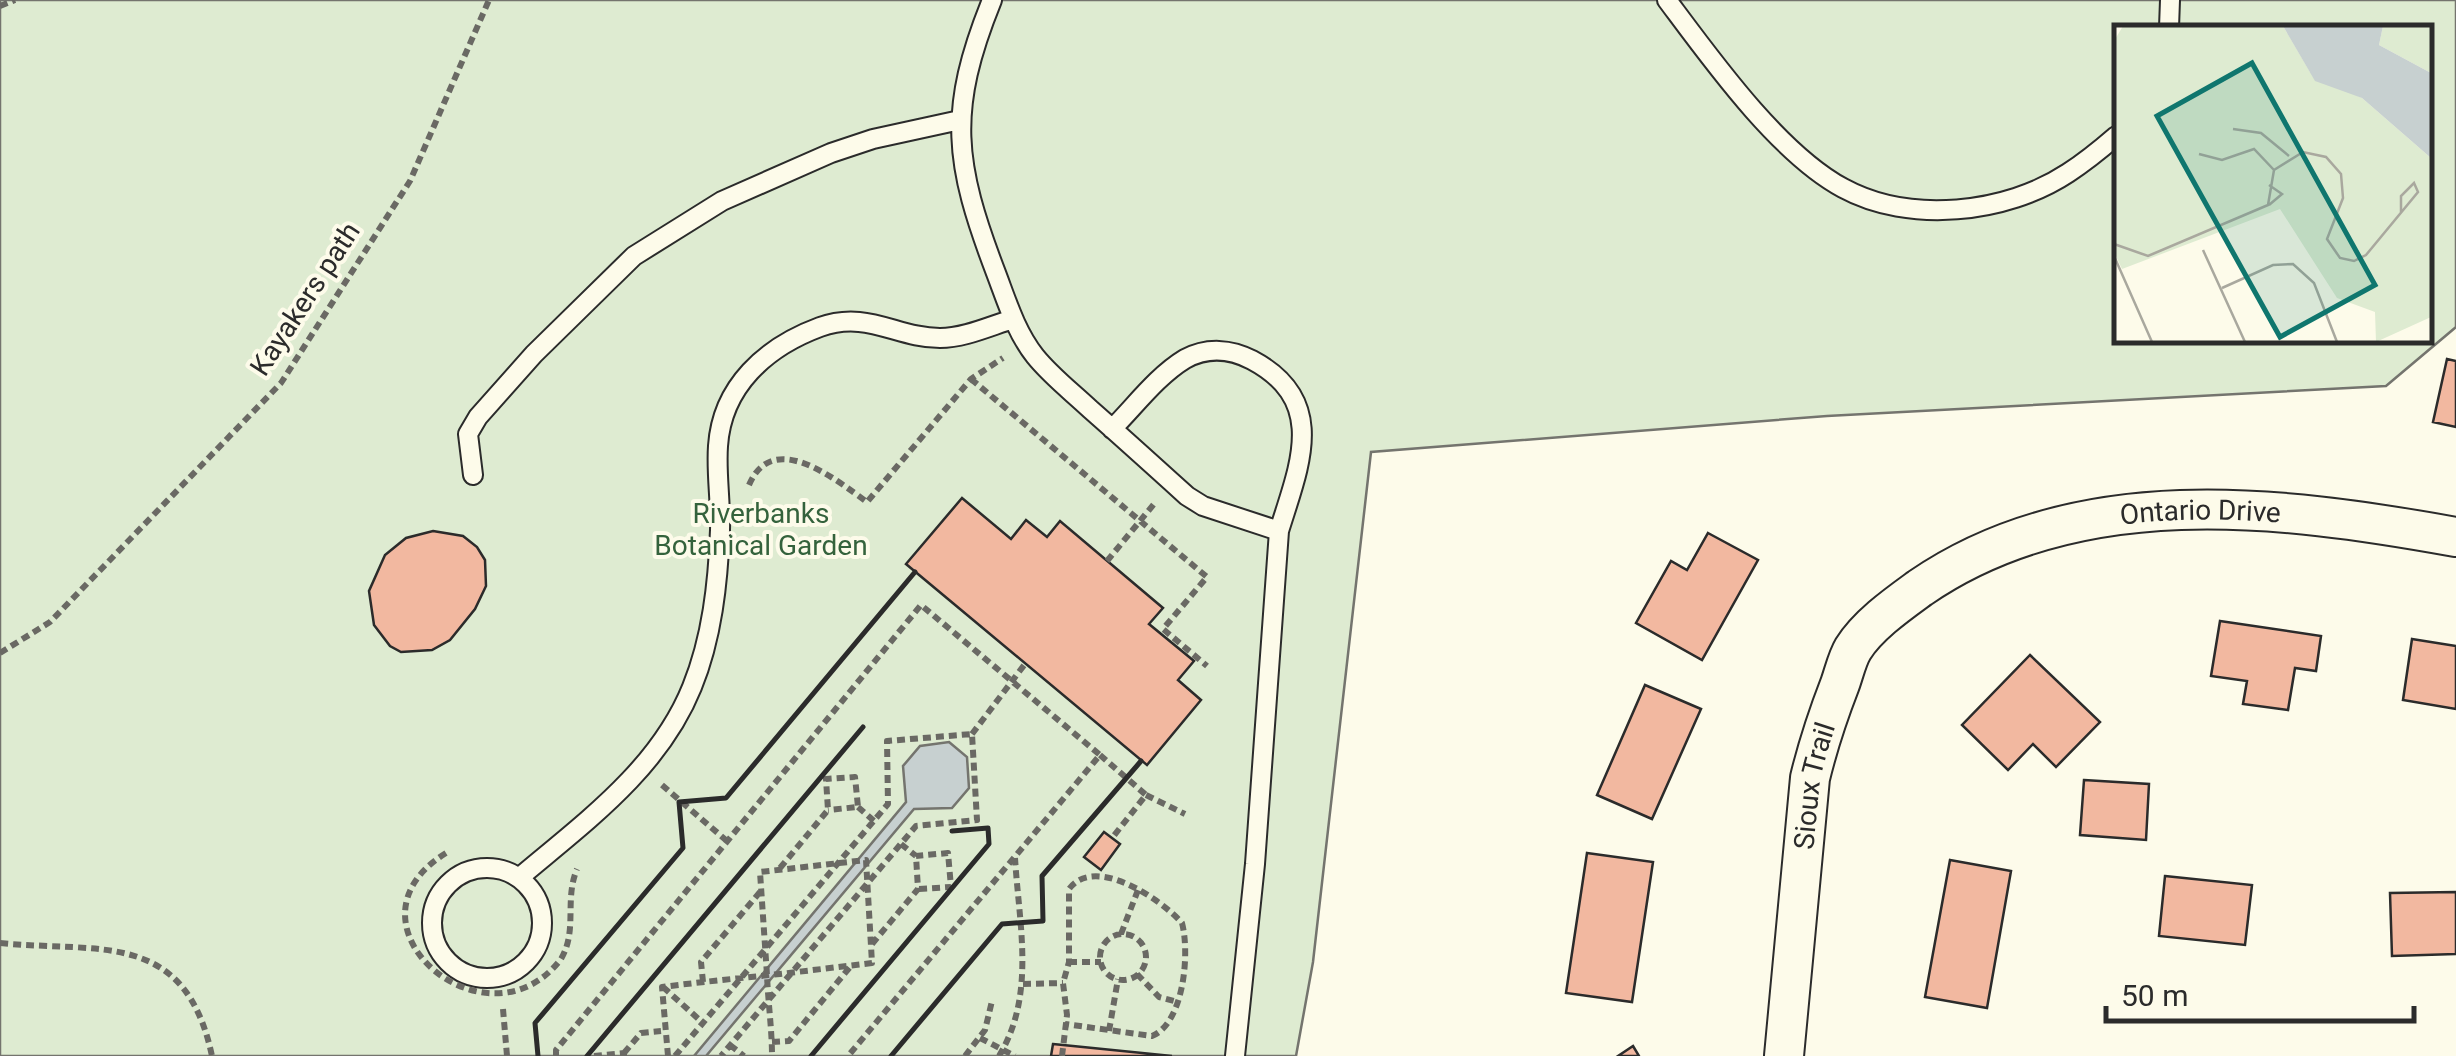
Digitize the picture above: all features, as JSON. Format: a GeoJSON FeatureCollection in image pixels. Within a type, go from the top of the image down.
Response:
{"type":"FeatureCollection","features":[{"type":"Feature","properties":{"kind":"street","name":"Ontario Drive"},"geometry":{"type":"LineString","coordinates":[[1952,566],[2009,539],[2056,526],[2088,518],[2154,511],[2261,511],[2456,537]]}},
{"type":"Feature","properties":{"kind":"street","name":"Sioux Trail"},"geometry":{"type":"LineString","coordinates":[[1784,1056],[1810,778],[1820,737],[1854,648],[1896,605],[1952,566]]}},
{"type":"Feature","properties":{"kind":"lane"},"geometry":{"type":"LineString","coordinates":[[992,0],[969,69],[960,140],[970,200],[1013,318],[1036,358],[1172,483],[1203,506],[1279,530]]}},
{"type":"Feature","properties":{"kind":"lane"},"geometry":{"type":"LineString","coordinates":[[1668,0],[1706,53],[1751,105],[1815,169],[1843,188],[1889,207],[1962,210],[2004,200],[2065,176],[2114,138]]}},
{"type":"Feature","properties":{"kind":"lane"},"geometry":{"type":"LineString","coordinates":[[472,475],[468,434],[478,418],[534,354],[634,256],[722,201],[831,153],[873,139],[960,120]]}},
{"type":"Feature","properties":{"kind":"lane"},"geometry":{"type":"LineString","coordinates":[[520,877],[646,763],[688,696],[713,610],[720,528],[720,425],[736,385],[772,352],[838,322],[873,323],[936,338],[954,337],[1013,318]]}},
{"type":"Feature","properties":{"kind":"lane"},"geometry":{"type":"LineString","coordinates":[[1112,429],[1186,358],[1220,350],[1256,362],[1286,386],[1301,418],[1301,459],[1279,530],[1255,864],[1235,1056]]}},
{"type":"Feature","properties":{"kind":"lane"},"geometry":{"type":"LineString","coordinates":[[484,867],[520,877],[540,906],[543,925],[530,959],[500,978],[464,974],[448,964],[437,949],[432,932],[432,913],[439,895],[466,871],[484,867]]}},
{"type":"Feature","properties":{"kind":"path"},"geometry":{"type":"LineString","coordinates":[[0,6],[15,0]]}},
{"type":"Feature","properties":{"kind":"path","name":"Kayakers path"},"geometry":{"type":"LineString","coordinates":[[0,653],[50,622],[281,383],[410,182],[489,0]]}},
{"type":"Feature","properties":{"kind":"path"},"geometry":{"type":"LineString","coordinates":[[748,488],[761,467],[782,458],[814,468],[867,502],[971,379],[1208,577],[1163,629],[1207,666]]}},
{"type":"Feature","properties":{"kind":"path"},"geometry":{"type":"LineString","coordinates":[[1108,562],[1172,483]]}},
{"type":"Feature","properties":{"kind":"path"},"geometry":{"type":"LineString","coordinates":[[556,1056],[556,1050],[922,606],[1146,794],[1184,814]]}},
{"type":"Feature","properties":{"kind":"path"},"geometry":{"type":"LineString","coordinates":[[721,1056],[916,826],[978,820],[972,734],[1026,664]]}},
{"type":"Feature","properties":{"kind":"path"},"geometry":{"type":"LineString","coordinates":[[672,1056],[745,978],[888,804],[887,741],[972,734]]}},
{"type":"Feature","properties":{"kind":"path"},"geometry":{"type":"LineString","coordinates":[[848,1056],[1100,755]]}},
{"type":"Feature","properties":{"kind":"path"},"geometry":{"type":"LineString","coordinates":[[779,870],[828,810],[826,780],[855,777],[858,807],[874,822]]}},
{"type":"Feature","properties":{"kind":"path"},"geometry":{"type":"LineString","coordinates":[[650,788],[658,781],[727,842]]}},
{"type":"Feature","properties":{"kind":"path"},"geometry":{"type":"LineString","coordinates":[[1112,838],[1146,794]]}},
{"type":"Feature","properties":{"kind":"path"},"geometry":{"type":"LineString","coordinates":[[828,810],[858,807]]}},
{"type":"Feature","properties":{"kind":"path"},"geometry":{"type":"LineString","coordinates":[[901,844],[916,856],[948,853],[951,886],[918,889]]}},
{"type":"Feature","properties":{"kind":"path"},"geometry":{"type":"LineString","coordinates":[[425,976],[406,933],[408,902],[423,872],[446,853]]}},
{"type":"Feature","properties":{"kind":"path"},"geometry":{"type":"LineString","coordinates":[[871,944],[918,889],[916,856]]}},
{"type":"Feature","properties":{"kind":"path"},"geometry":{"type":"LineString","coordinates":[[1001,1053],[1019,1011],[1023,984],[1015,856]]}},
{"type":"Feature","properties":{"kind":"path"},"geometry":{"type":"LineString","coordinates":[[534,992],[566,949],[570,932],[569,890],[584,857]]}},
{"type":"Feature","properties":{"kind":"path"},"geometry":{"type":"LineString","coordinates":[[662,986],[767,976],[872,964],[866,860],[760,872],[765,950],[766,960],[767,976],[768,989],[768,1000],[772,1042],[772,1056]]}},
{"type":"Feature","properties":{"kind":"path"},"geometry":{"type":"LineString","coordinates":[[1062,1056],[1068,962],[1067,895],[1072,884],[1080,880],[1124,880],[1182,922],[1186,941],[1177,1010],[1163,1031],[1140,1036],[1066,1024]]}},
{"type":"Feature","properties":{"kind":"path"},"geometry":{"type":"LineString","coordinates":[[1121,934],[1138,890]]}},
{"type":"Feature","properties":{"kind":"path"},"geometry":{"type":"LineString","coordinates":[[703,982],[701,962],[761,891]]}},
{"type":"Feature","properties":{"kind":"path"},"geometry":{"type":"LineString","coordinates":[[1121,934],[1133,936],[1144,947],[1145,962],[1137,974],[1118,979],[1100,962],[1105,942],[1121,934]]}},
{"type":"Feature","properties":{"kind":"path"},"geometry":{"type":"LineString","coordinates":[[0,944],[107,948],[138,954],[189,995],[207,1033],[212,1056]]}},
{"type":"Feature","properties":{"kind":"path"},"geometry":{"type":"LineString","coordinates":[[1068,962],[1100,962]]}},
{"type":"Feature","properties":{"kind":"path"},"geometry":{"type":"LineString","coordinates":[[772,1042],[789,1041],[850,966]]}},
{"type":"Feature","properties":{"kind":"path"},"geometry":{"type":"LineString","coordinates":[[1137,974],[1159,997],[1178,1002]]}},
{"type":"Feature","properties":{"kind":"path"},"geometry":{"type":"LineString","coordinates":[[1109,1031],[1118,979]]}},
{"type":"Feature","properties":{"kind":"path"},"geometry":{"type":"LineString","coordinates":[[1023,984],[1064,984]]}},
{"type":"Feature","properties":{"kind":"path"},"geometry":{"type":"LineString","coordinates":[[662,986],[704,1023]]}},
{"type":"Feature","properties":{"kind":"path"},"geometry":{"type":"LineString","coordinates":[[662,986],[672,1056]]}},
{"type":"Feature","properties":{"kind":"path"},"geometry":{"type":"LineString","coordinates":[[965,1056],[989,1022],[992,1001]]}},
{"type":"Feature","properties":{"kind":"path"},"geometry":{"type":"LineString","coordinates":[[490,1010],[514,1005]]}},
{"type":"Feature","properties":{"kind":"path"},"geometry":{"type":"LineString","coordinates":[[503,1009],[507,1056]]}},
{"type":"Feature","properties":{"kind":"path"},"geometry":{"type":"LineString","coordinates":[[594,1056],[624,1054],[641,1033],[660,1031]]}},
{"type":"Feature","properties":{"kind":"path"},"geometry":{"type":"LineString","coordinates":[[980,1038],[1001,1053],[1015,1056]]}},
{"type":"Feature","properties":{"kind":"path"},"geometry":{"type":"LineString","coordinates":[[730,1045],[744,1056]]}},
{"type":"Feature","properties":{"kind":"green space","name":"Riverbanks Botanical Garden"},"geometry":{"type":"Polygon","coordinates":[[[0,0],[2456,0],[2456,327],[2386,386],[1827,416],[1371,452],[1313,962],[1296,1056],[0,1056],[0,0]]]}},
{"type":"Feature","properties":{"kind":"shaded area"},"geometry":{"type":"Polygon","coordinates":[[[949,742],[967,757],[969,788],[952,808],[914,809],[706,1056],[694,1056],[906,802],[903,766],[920,746],[949,742]]]}},
{"type":"Feature","properties":{"kind":"building"},"geometry":{"type":"Polygon","coordinates":[[[2447,359],[2456,361],[2456,427],[2433,422],[2447,359]]]}},
{"type":"Feature","properties":{"kind":"building"},"geometry":{"type":"Polygon","coordinates":[[[962,498],[1011,539],[1026,520],[1047,537],[1060,521],[1163,608],[1149,624],[1194,661],[1178,680],[1201,700],[1147,765],[906,564],[962,498]]]}},
{"type":"Feature","properties":{"kind":"building"},"geometry":{"type":"Polygon","coordinates":[[[433,531],[463,536],[477,547],[485,560],[486,586],[475,609],[450,640],[432,650],[401,652],[390,646],[374,625],[369,591],[385,555],[406,538],[433,531]]]}},
{"type":"Feature","properties":{"kind":"building"},"geometry":{"type":"Polygon","coordinates":[[[1708,533],[1758,560],[1702,660],[1636,623],[1671,561],[1687,570],[1708,533]]]}},
{"type":"Feature","properties":{"kind":"building"},"geometry":{"type":"Polygon","coordinates":[[[2220,621],[2321,636],[2316,671],[2295,668],[2288,710],[2243,704],[2247,681],[2211,676],[2220,621]]]}},
{"type":"Feature","properties":{"kind":"building"},"geometry":{"type":"Polygon","coordinates":[[[2412,639],[2456,646],[2456,709],[2403,700],[2412,639]]]}},
{"type":"Feature","properties":{"kind":"building"},"geometry":{"type":"Polygon","coordinates":[[[2030,655],[2100,722],[2056,767],[2033,744],[2008,770],[1962,725],[2030,655]]]}},
{"type":"Feature","properties":{"kind":"building"},"geometry":{"type":"Polygon","coordinates":[[[1645,685],[1701,709],[1652,819],[1597,795],[1645,685]]]}},
{"type":"Feature","properties":{"kind":"building"},"geometry":{"type":"Polygon","coordinates":[[[2084,780],[2149,784],[2146,840],[2080,835],[2084,780]]]}},
{"type":"Feature","properties":{"kind":"building"},"geometry":{"type":"Polygon","coordinates":[[[1104,832],[1120,844],[1101,870],[1084,857],[1104,832]]]}},
{"type":"Feature","properties":{"kind":"building"},"geometry":{"type":"Polygon","coordinates":[[[1587,853],[1653,862],[1632,1002],[1566,993],[1587,853]]]}},
{"type":"Feature","properties":{"kind":"building"},"geometry":{"type":"Polygon","coordinates":[[[1950,860],[2011,871],[1987,1008],[1925,997],[1950,860]]]}},
{"type":"Feature","properties":{"kind":"building"},"geometry":{"type":"Polygon","coordinates":[[[2165,876],[2252,885],[2245,945],[2159,936],[2165,876]]]}},
{"type":"Feature","properties":{"kind":"building"},"geometry":{"type":"Polygon","coordinates":[[[2456,892],[2456,954],[2392,956],[2390,893],[2456,892]]]}},
{"type":"Feature","properties":{"kind":"building"},"geometry":{"type":"Polygon","coordinates":[[[1053,1044],[1063,1045],[1172,1056],[1051,1056],[1053,1044]]]}},
{"type":"Feature","properties":{"kind":"building"},"geometry":{"type":"Polygon","coordinates":[[[1633,1046],[1639,1056],[1618,1056],[1633,1046]]]}},
{"type":"Feature","properties":{"kind":"wall"},"geometry":{"type":"LineString","coordinates":[[538,1056],[535,1023],[683,848],[679,802],[726,798],[915,572]]}},
{"type":"Feature","properties":{"kind":"wall"},"geometry":{"type":"LineString","coordinates":[[587,1056],[863,727]]}},
{"type":"Feature","properties":{"kind":"wall"},"geometry":{"type":"LineString","coordinates":[[891,1056],[1002,924],[1043,921],[1042,876],[1141,761]]}},
{"type":"Feature","properties":{"kind":"wall"},"geometry":{"type":"LineString","coordinates":[[811,1056],[989,844],[988,828],[952,831]]}}]}
